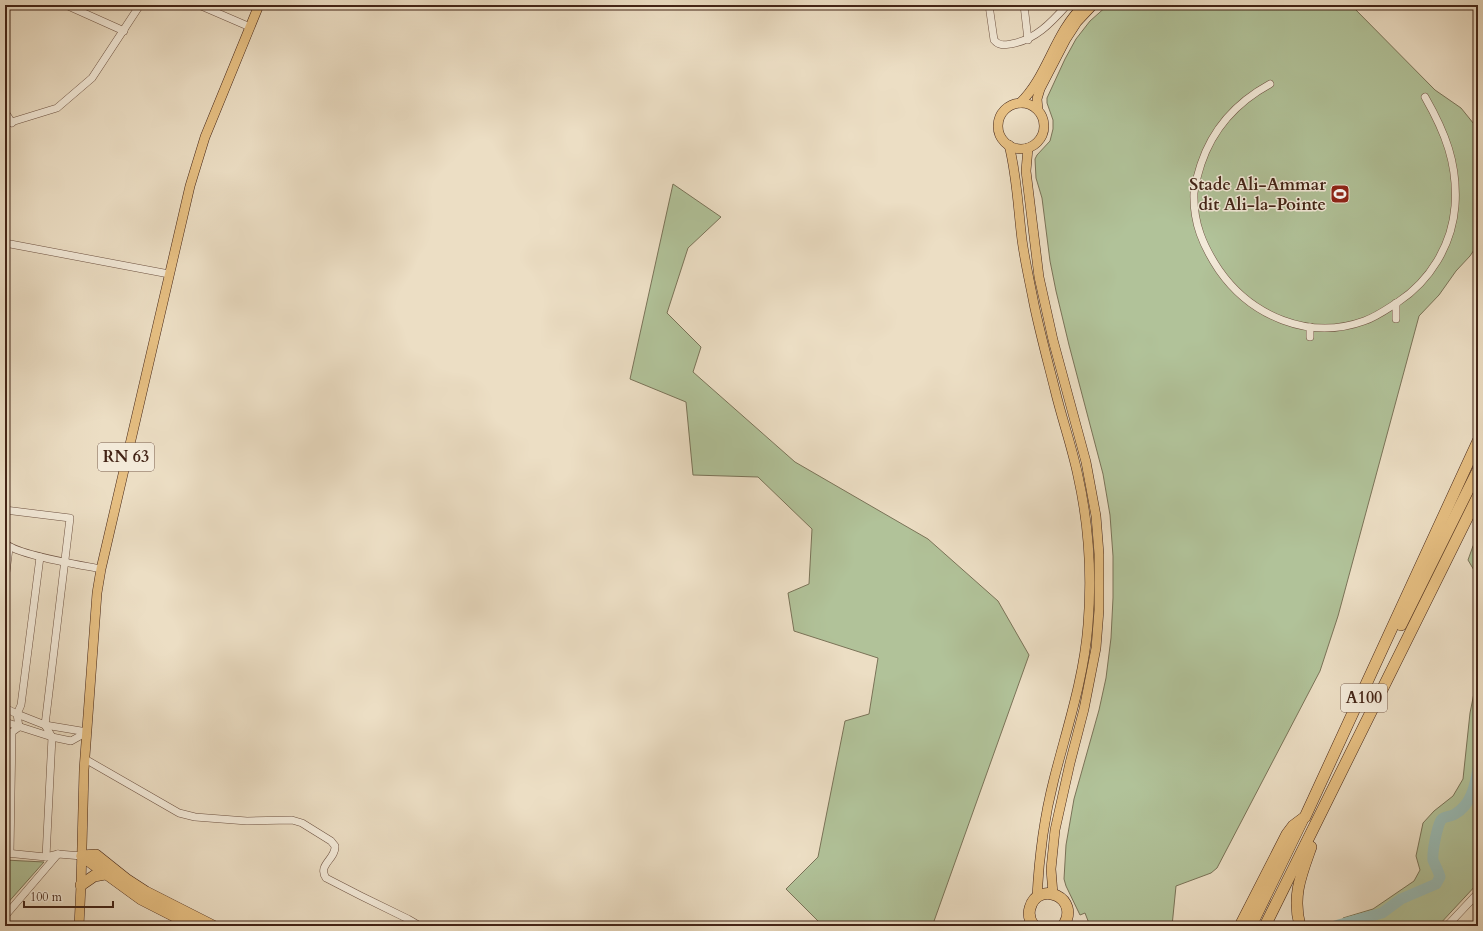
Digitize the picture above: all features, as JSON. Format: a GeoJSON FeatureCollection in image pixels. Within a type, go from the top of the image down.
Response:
{"type":"FeatureCollection","features":[{"type":"Feature","properties":{"kind":"highway"},"geometry":{"type":"LineString","coordinates":[[1240,926],[1287,834],[1293,826],[1304,817],[1478,441]]}},
{"type":"Feature","properties":{"kind":"highway","name":"A100"},"geometry":{"type":"LineString","coordinates":[[1251,926],[1478,470]]}},
{"type":"Feature","properties":{"kind":"highway","name":"A100"},"geometry":{"type":"LineString","coordinates":[[1265,926],[1478,496]]}},
{"type":"Feature","properties":{"kind":"highway"},"geometry":{"type":"LineString","coordinates":[[1450,553],[1478,508]]}},
{"type":"Feature","properties":{"kind":"highway"},"geometry":{"type":"LineString","coordinates":[[1299,923],[1297,904],[1298,887],[1311,846],[1316,823]]}},
{"type":"Feature","properties":{"kind":"highway"},"geometry":{"type":"LineString","coordinates":[[82,856],[96,855],[126,879],[146,892],[213,926]]}},
{"type":"Feature","properties":{"kind":"highway"},"geometry":{"type":"LineString","coordinates":[[82,856],[141,900],[194,926]]}},
{"type":"Feature","properties":{"kind":"highway"},"geometry":{"type":"LineString","coordinates":[[81,885],[94,876],[105,874]]}},
{"type":"Feature","properties":{"kind":"highway"},"geometry":{"type":"LineString","coordinates":[[1029,924],[1030,907],[1037,897],[1045,894],[1053,894],[1063,900],[1067,908],[1068,916],[1063,926]]}},
{"type":"Feature","properties":{"kind":"main road","name":"RN 63"},"geometry":{"type":"LineString","coordinates":[[79,926],[87,732],[97,593],[101,569],[190,186],[205,137],[259,5]]}},
{"type":"Feature","properties":{"kind":"main road"},"geometry":{"type":"LineString","coordinates":[[1037,897],[1040,857],[1054,778],[1081,679],[1084,662],[1089,611],[1090,557],[1079,478],[1041,336],[1028,272],[1022,240],[1015,172],[1009,145],[1000,134],[999,125],[1000,120],[1007,108],[1020,103],[1034,87],[1068,24],[1084,5]]}},
{"type":"Feature","properties":{"kind":"main road"},"geometry":{"type":"LineString","coordinates":[[1009,145],[1018,148],[1028,148],[1039,140],[1043,132],[1044,122],[1038,110],[1037,100],[1040,89],[1066,39],[1077,22],[1093,5]]}},
{"type":"Feature","properties":{"kind":"main road"},"geometry":{"type":"LineString","coordinates":[[1020,103],[1030,105],[1038,110]]}},
{"type":"Feature","properties":{"kind":"main road"},"geometry":{"type":"LineString","coordinates":[[1028,148],[1026,171],[1039,278],[1053,340],[1086,462],[1095,510],[1099,554],[1099,610],[1096,648],[1084,710],[1060,803],[1055,830],[1051,869],[1053,894]]}},
{"type":"Feature","properties":{"kind":"street"},"geometry":{"type":"LineString","coordinates":[[66,5],[124,31]]}},
{"type":"Feature","properties":{"kind":"street"},"geometry":{"type":"LineString","coordinates":[[5,112],[9,124],[57,108],[92,78],[140,5]]}},
{"type":"Feature","properties":{"kind":"street"},"geometry":{"type":"LineString","coordinates":[[199,5],[250,27]]}},
{"type":"Feature","properties":{"kind":"street"},"geometry":{"type":"LineString","coordinates":[[989,5],[994,40],[997,44],[1006,45],[1028,40],[1045,28],[1065,6]]}},
{"type":"Feature","properties":{"kind":"street"},"geometry":{"type":"LineString","coordinates":[[1024,5],[1028,40]]}},
{"type":"Feature","properties":{"kind":"street"},"geometry":{"type":"LineString","coordinates":[[1270,84],[1241,104],[1224,120],[1211,140],[1196,179],[1194,199],[1196,219],[1201,239],[1209,254],[1224,277],[1237,292],[1268,314],[1284,321],[1310,327],[1338,327],[1356,324],[1376,316],[1418,286],[1436,263],[1449,235],[1454,215],[1455,193],[1451,157],[1445,134],[1425,97]]}},
{"type":"Feature","properties":{"kind":"street"},"geometry":{"type":"LineString","coordinates":[[5,243],[169,274]]}},
{"type":"Feature","properties":{"kind":"street"},"geometry":{"type":"LineString","coordinates":[[1396,303],[1396,319]]}},
{"type":"Feature","properties":{"kind":"street"},"geometry":{"type":"LineString","coordinates":[[1310,327],[1310,337]]}},
{"type":"Feature","properties":{"kind":"street"},"geometry":{"type":"LineString","coordinates":[[5,510],[70,518],[45,725],[52,738],[46,857]]}},
{"type":"Feature","properties":{"kind":"street"},"geometry":{"type":"LineString","coordinates":[[5,581],[7,546],[40,557],[101,569]]}},
{"type":"Feature","properties":{"kind":"street"},"geometry":{"type":"LineString","coordinates":[[19,728],[17,714],[21,705],[40,557]]}},
{"type":"Feature","properties":{"kind":"street"},"geometry":{"type":"LineString","coordinates":[[5,708],[45,725],[87,732]]}},
{"type":"Feature","properties":{"kind":"street"},"geometry":{"type":"LineString","coordinates":[[5,722],[52,738],[71,741],[87,732]]}},
{"type":"Feature","properties":{"kind":"street"},"geometry":{"type":"LineString","coordinates":[[19,728],[12,732],[7,853],[46,857],[58,854],[82,856]]}},
{"type":"Feature","properties":{"kind":"street"},"geometry":{"type":"LineString","coordinates":[[86,759],[180,813],[195,817],[262,822],[282,819],[302,823],[332,841],[335,846],[335,851],[324,866],[323,871],[326,878],[420,926]]}},
{"type":"Feature","properties":{"kind":"street"},"geometry":{"type":"LineString","coordinates":[[5,916],[58,854]]}},
{"type":"Feature","properties":{"kind":"street"},"geometry":{"type":"LineString","coordinates":[[1447,926],[1477,896]]}},
{"type":"Feature","properties":{"kind":"green space"},"geometry":{"type":"Polygon","coordinates":[[[1108,5],[1351,5],[1435,90],[1461,108],[1478,129],[1478,244],[1439,295],[1419,316],[1338,616],[1320,671],[1217,868],[1211,873],[1176,886],[1172,926],[1090,926],[1085,913],[1080,915],[1064,879],[1066,845],[1074,799],[1099,710],[1106,678],[1111,638],[1113,556],[1110,515],[1103,474],[1056,291],[1050,261],[1042,198],[1036,178],[1035,159],[1050,141],[1053,129],[1053,120],[1047,103],[1047,98],[1065,59],[1076,39],[1090,21],[1108,5]]]}},
{"type":"Feature","properties":{"kind":"green space"},"geometry":{"type":"Polygon","coordinates":[[[673,184],[721,217],[688,248],[667,313],[701,347],[693,372],[795,462],[928,539],[998,601],[1029,655],[933,924],[930,926],[823,926],[786,889],[818,857],[845,721],[869,714],[878,658],[794,631],[788,593],[809,584],[812,529],[758,477],[693,475],[686,402],[630,379],[673,184]]]}},
{"type":"Feature","properties":{"kind":"green space"},"geometry":{"type":"Polygon","coordinates":[[[1478,538],[1478,577],[1468,560],[1473,546],[1478,538]]]}},
{"type":"Feature","properties":{"kind":"green space"},"geometry":{"type":"Polygon","coordinates":[[[1478,673],[1478,883],[1438,926],[1344,926],[1343,918],[1373,909],[1414,881],[1420,870],[1416,856],[1423,823],[1434,811],[1453,796],[1463,779],[1470,713],[1478,673]]]}},
{"type":"Feature","properties":{"kind":"green space"},"geometry":{"type":"Polygon","coordinates":[[[5,860],[44,862],[5,906],[5,860]]]}},
{"type":"Feature","properties":{"kind":"waterway"},"geometry":{"type":"LineString","coordinates":[[1335,926],[1382,913],[1401,899],[1436,884],[1440,877],[1433,860],[1433,856],[1439,823],[1442,819],[1453,815],[1465,806],[1474,788],[1478,769]]}},
{"type":"Feature","properties":{"kind":"place","name":"Stade Ali-Ammar dit Ali-la-Pointe"},"geometry":{"type":"Point","coordinates":[1340,194]}}]}
